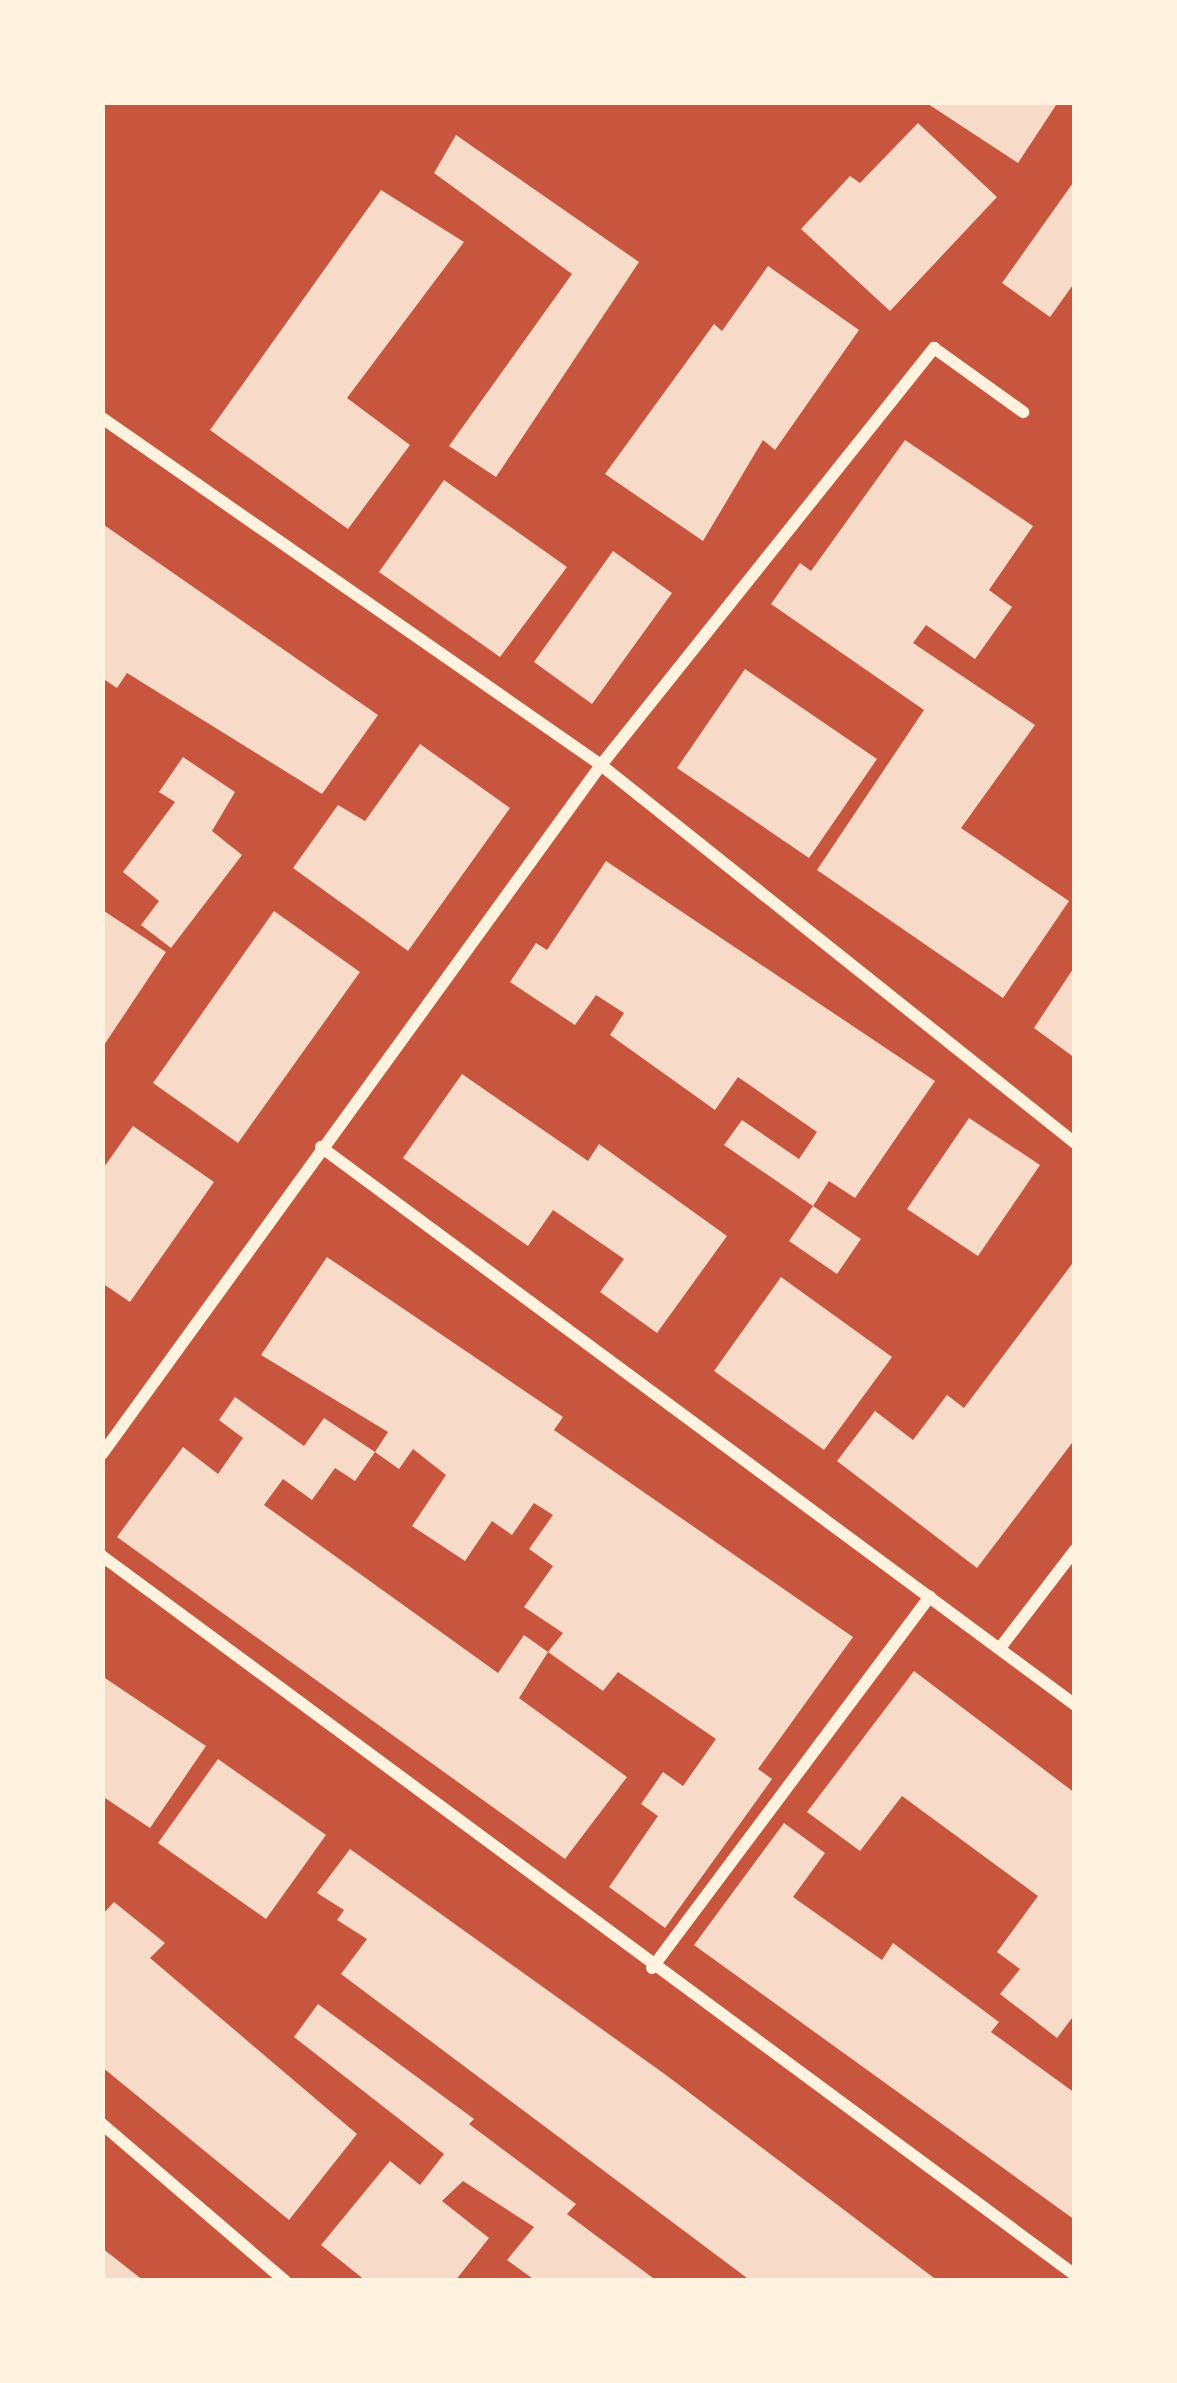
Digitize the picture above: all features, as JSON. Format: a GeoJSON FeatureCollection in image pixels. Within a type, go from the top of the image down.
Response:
{"type":"FeatureCollection","features":[{"type":"Feature","properties":{"kind":"street"},"geometry":{"type":"LineString","coordinates":[[102,1454],[601,765],[934,348],[1023,412]]}},
{"type":"Feature","properties":{"kind":"street"},"geometry":{"type":"LineString","coordinates":[[103,417],[601,765],[1075,1143]]}},
{"type":"Feature","properties":{"kind":"street"},"geometry":{"type":"LineString","coordinates":[[321,1147],[1075,1705]]}},
{"type":"Feature","properties":{"kind":"street"},"geometry":{"type":"LineString","coordinates":[[1000,1648],[1075,1550]]}},
{"type":"Feature","properties":{"kind":"street"},"geometry":{"type":"LineString","coordinates":[[102,1556],[652,1968],[1075,2275]]}},
{"type":"Feature","properties":{"kind":"street"},"geometry":{"type":"LineString","coordinates":[[652,1968],[929,1597]]}},
{"type":"Feature","properties":{"kind":"street"},"geometry":{"type":"LineString","coordinates":[[102,2124],[285,2281]]}},
{"type":"Feature","properties":{"kind":"building"},"geometry":{"type":"Polygon","coordinates":[[[925,102],[1058,102],[1018,163],[925,102]]]}},
{"type":"Feature","properties":{"kind":"building"},"geometry":{"type":"Polygon","coordinates":[[[918,123],[997,197],[890,311],[801,229],[850,176],[860,183],[918,123]]]}},
{"type":"Feature","properties":{"kind":"building"},"geometry":{"type":"Polygon","coordinates":[[[456,135],[639,262],[496,477],[449,446],[572,274],[434,173],[456,135]]]}},
{"type":"Feature","properties":{"kind":"building"},"geometry":{"type":"Polygon","coordinates":[[[1075,180],[1075,282],[1050,317],[1002,283],[1075,180]]]}},
{"type":"Feature","properties":{"kind":"building"},"geometry":{"type":"Polygon","coordinates":[[[381,190],[464,242],[347,398],[410,445],[348,529],[210,430],[381,190]]]}},
{"type":"Feature","properties":{"kind":"building"},"geometry":{"type":"Polygon","coordinates":[[[768,266],[859,330],[775,450],[763,440],[703,541],[605,474],[714,324],[722,331],[768,266]]]}},
{"type":"Feature","properties":{"kind":"building"},"geometry":{"type":"Polygon","coordinates":[[[905,440],[1033,526],[989,590],[1012,607],[975,659],[926,625],[913,643],[1035,725],[961,828],[1069,901],[1003,998],[817,870],[924,710],[771,604],[800,563],[811,571],[905,440]]]}},
{"type":"Feature","properties":{"kind":"building"},"geometry":{"type":"Polygon","coordinates":[[[444,480],[567,567],[500,657],[379,572],[444,480]]]}},
{"type":"Feature","properties":{"kind":"building"},"geometry":{"type":"Polygon","coordinates":[[[104,525],[378,715],[322,794],[127,673],[117,688],[102,678],[104,525]]]}},
{"type":"Feature","properties":{"kind":"building"},"geometry":{"type":"Polygon","coordinates":[[[613,551],[672,593],[592,704],[534,662],[613,551]]]}},
{"type":"Feature","properties":{"kind":"building"},"geometry":{"type":"Polygon","coordinates":[[[745,669],[877,759],[809,858],[677,768],[745,669]]]}},
{"type":"Feature","properties":{"kind":"building"},"geometry":{"type":"Polygon","coordinates":[[[420,744],[510,808],[408,951],[293,868],[338,805],[365,821],[420,744]]]}},
{"type":"Feature","properties":{"kind":"building"},"geometry":{"type":"Polygon","coordinates":[[[183,757],[235,792],[212,831],[242,855],[171,948],[141,925],[159,901],[123,872],[175,802],[159,792],[183,757]]]}},
{"type":"Feature","properties":{"kind":"building"},"geometry":{"type":"Polygon","coordinates":[[[606,861],[935,1081],[855,1198],[829,1181],[813,1206],[724,1145],[742,1120],[799,1159],[817,1132],[738,1077],[715,1110],[610,1035],[624,1013],[596,995],[575,1025],[510,982],[536,943],[547,950],[606,861]]]}},
{"type":"Feature","properties":{"kind":"building"},"geometry":{"type":"Polygon","coordinates":[[[274,911],[360,972],[238,1143],[153,1083],[274,911]]]}},
{"type":"Feature","properties":{"kind":"building"},"geometry":{"type":"Polygon","coordinates":[[[102,913],[166,952],[102,1048],[102,913]]]}},
{"type":"Feature","properties":{"kind":"building"},"geometry":{"type":"Polygon","coordinates":[[[1075,966],[1075,1058],[1034,1028],[1075,966]]]}},
{"type":"Feature","properties":{"kind":"building"},"geometry":{"type":"Polygon","coordinates":[[[462,1074],[588,1161],[599,1144],[727,1236],[657,1333],[600,1292],[624,1259],[553,1210],[528,1246],[403,1158],[462,1074]]]}},
{"type":"Feature","properties":{"kind":"building"},"geometry":{"type":"Polygon","coordinates":[[[969,1118],[1040,1165],[978,1256],[907,1209],[969,1118]]]}},
{"type":"Feature","properties":{"kind":"building"},"geometry":{"type":"Polygon","coordinates":[[[133,1126],[214,1182],[130,1302],[102,1283],[102,1170],[133,1126]]]}},
{"type":"Feature","properties":{"kind":"building"},"geometry":{"type":"Polygon","coordinates":[[[813,1206],[861,1239],[837,1274],[789,1241],[813,1206]]]}},
{"type":"Feature","properties":{"kind":"building"},"geometry":{"type":"Polygon","coordinates":[[[327,1257],[563,1417],[554,1430],[853,1637],[758,1769],[772,1779],[665,1928],[609,1887],[658,1816],[641,1804],[663,1772],[683,1786],[716,1739],[618,1672],[603,1691],[548,1652],[563,1633],[524,1607],[553,1566],[529,1549],[553,1515],[534,1503],[512,1535],[492,1521],[465,1561],[412,1526],[446,1475],[413,1449],[399,1469],[375,1452],[388,1432],[261,1355],[327,1257]]]}},
{"type":"Feature","properties":{"kind":"building"},"geometry":{"type":"Polygon","coordinates":[[[1075,1260],[1075,1439],[977,1568],[837,1461],[875,1411],[913,1440],[947,1395],[964,1408],[1075,1260]]]}},
{"type":"Feature","properties":{"kind":"building"},"geometry":{"type":"Polygon","coordinates":[[[781,1277],[892,1357],[824,1450],[714,1371],[781,1277]]]}},
{"type":"Feature","properties":{"kind":"building"},"geometry":{"type":"Polygon","coordinates":[[[235,1397],[304,1446],[324,1418],[375,1452],[355,1481],[335,1468],[312,1500],[283,1479],[264,1505],[498,1673],[524,1635],[548,1652],[519,1698],[627,1777],[565,1859],[117,1537],[183,1447],[218,1474],[243,1438],[219,1420],[235,1397]]]}},
{"type":"Feature","properties":{"kind":"building"},"geometry":{"type":"Polygon","coordinates":[[[914,1671],[1075,1793],[1075,2014],[1057,2038],[1000,1994],[1020,1969],[997,1952],[1038,1896],[902,1796],[860,1851],[807,1812],[914,1671]]]}},
{"type":"Feature","properties":{"kind":"building"},"geometry":{"type":"Polygon","coordinates":[[[102,1676],[206,1746],[150,1828],[102,1796],[102,1676]]]}},
{"type":"Feature","properties":{"kind":"building"},"geometry":{"type":"Polygon","coordinates":[[[218,1759],[326,1835],[266,1919],[158,1843],[218,1759]]]}},
{"type":"Feature","properties":{"kind":"building"},"geometry":{"type":"Polygon","coordinates":[[[784,1823],[825,1853],[793,1897],[882,1960],[893,1943],[999,2022],[991,2032],[1075,2093],[1075,2220],[694,1945],[784,1823]]]}},
{"type":"Feature","properties":{"kind":"building"},"geometry":{"type":"Polygon","coordinates":[[[350,1849],[666,2075],[938,2281],[751,2281],[341,1974],[367,1939],[337,1920],[344,1910],[317,1893],[350,1849]]]}},
{"type":"Feature","properties":{"kind":"building"},"geometry":{"type":"Polygon","coordinates":[[[114,1902],[165,1943],[150,1958],[357,2134],[289,2220],[102,2067],[102,1915],[114,1902]]]}},
{"type":"Feature","properties":{"kind":"building"},"geometry":{"type":"Polygon","coordinates":[[[318,2004],[474,2119],[469,2124],[576,2204],[567,2214],[657,2281],[536,2281],[507,2260],[534,2227],[463,2181],[442,2201],[489,2238],[455,2281],[366,2281],[321,2245],[390,2161],[420,2185],[444,2154],[294,2037],[318,2004]]]}},
{"type":"Feature","properties":{"kind":"building"},"geometry":{"type":"Polygon","coordinates":[[[102,2248],[144,2281],[102,2281],[102,2248]]]}}]}
